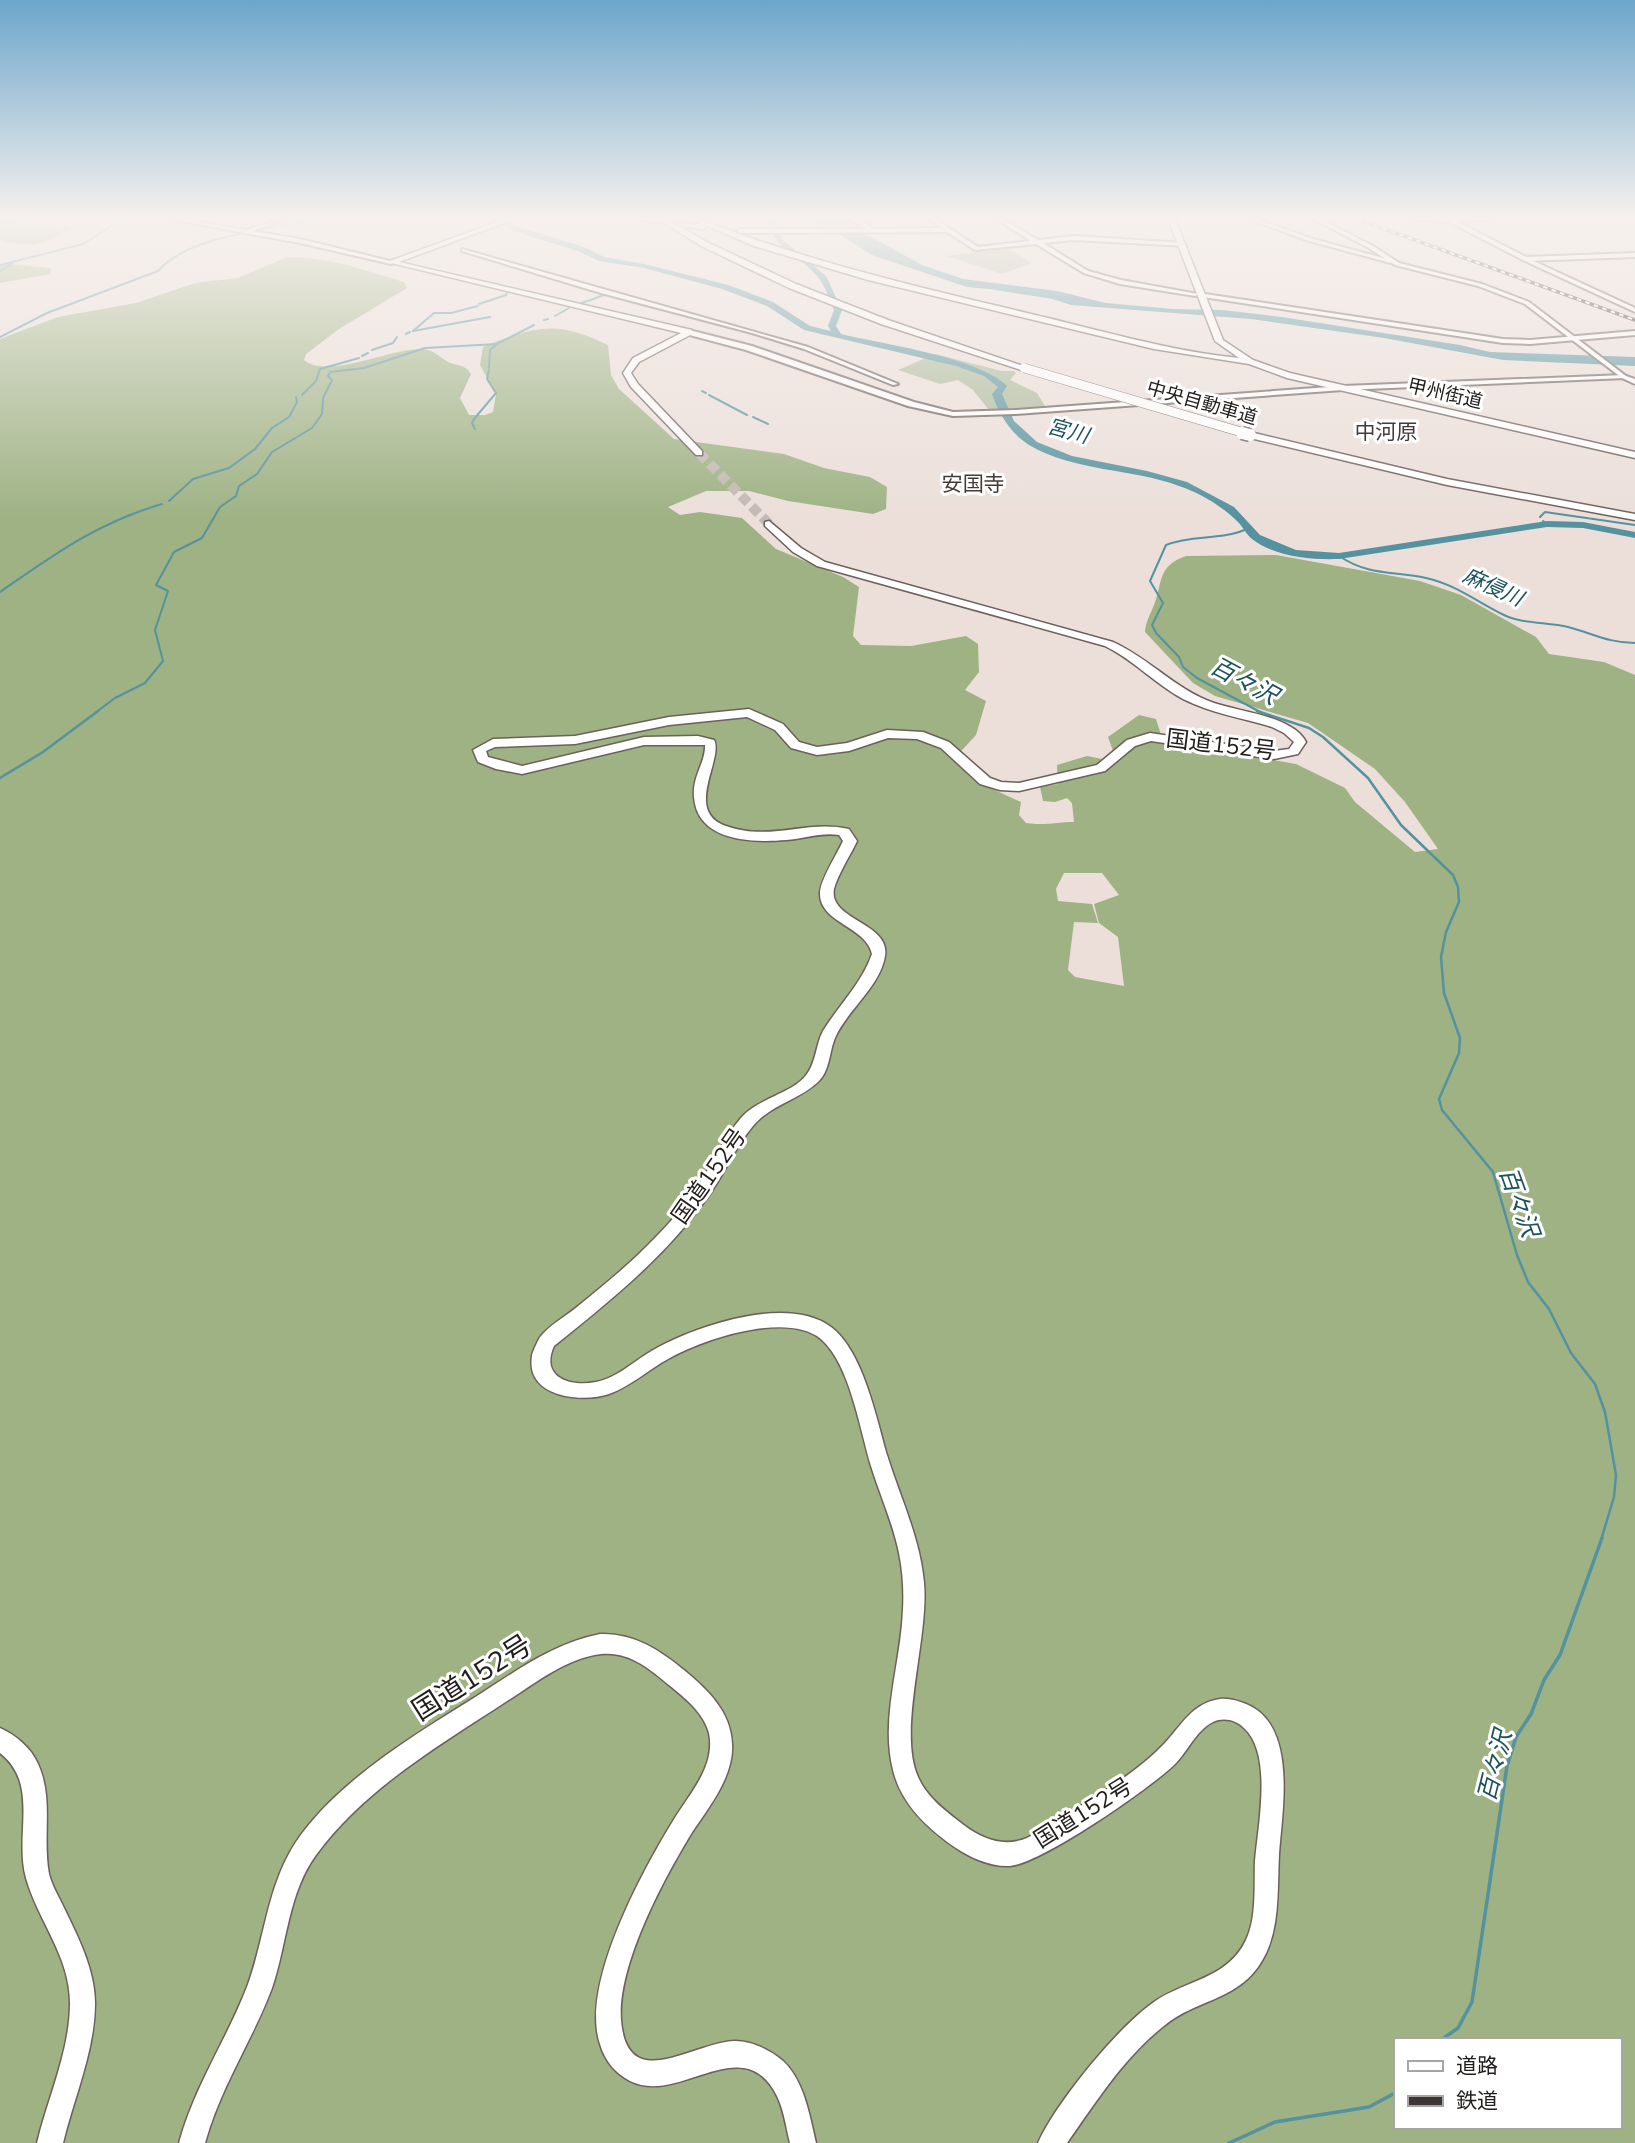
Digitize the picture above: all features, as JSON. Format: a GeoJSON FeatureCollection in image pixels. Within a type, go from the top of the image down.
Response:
{"type":"FeatureCollection","features":[{"type":"Feature","properties":{"kind":"highway"},"geometry":{"type":"LineString","coordinates":[[634,319],[689,332]]}},
{"type":"Feature","properties":{"kind":"highway","name":"中央自動車道"},"geometry":{"type":"LineString","coordinates":[[886,319],[1026,367],[1252,434],[1447,482],[1635,515]]}},
{"type":"Feature","properties":{"kind":"highway"},"geometry":{"type":"LineString","coordinates":[[1039,319],[1210,357],[1250,362]]}},
{"type":"Feature","properties":{"kind":"highway"},"geometry":{"type":"LineString","coordinates":[[1055,319],[1218,357],[1239,357]]}},
{"type":"Feature","properties":{"kind":"highway","name":"甲州街道"},"geometry":{"type":"LineString","coordinates":[[1211,319],[1219,341],[1239,357],[1280,373],[1635,455]]}},
{"type":"Feature","properties":{"kind":"highway"},"geometry":{"type":"LineString","coordinates":[[689,332],[636,360],[627,373],[634,385],[699,453]]}},
{"type":"Feature","properties":{"kind":"highway","name":"国道152号"},"geometry":{"type":"LineString","coordinates":[[769,524],[797,550],[821,564],[1109,644],[1133,656],[1184,696],[1212,707],[1280,726],[1297,735],[1300,740],[1299,746],[1293,752],[1274,755],[1173,738],[1140,738],[1101,768],[1019,787],[1000,786],[985,780],[945,745],[919,734],[887,734],[849,747],[817,751],[795,745],[779,727],[749,713],[669,721],[575,740],[493,743],[479,750],[482,759],[490,763],[522,770],[644,741],[698,740],[710,743],[712,752],[700,782],[705,820],[710,825],[728,831],[768,835],[796,835],[823,829],[844,832],[850,841],[827,890],[828,900],[833,910],[870,935],[877,945],[878,954],[874,968],[828,1036],[816,1075],[804,1086],[760,1110],[747,1122],[730,1144],[702,1194],[664,1240],[624,1279],[547,1341],[538,1364],[542,1372],[551,1382],[564,1389],[581,1392],[598,1390],[679,1345],[758,1322],[783,1319],[818,1327],[832,1338],[856,1388],[912,1567],[914,1623],[901,1728],[901,1755],[906,1778],[920,1802],[969,1844],[992,1853],[1017,1853],[1039,1843],[1156,1766],[1173,1751],[1196,1723],[1210,1713],[1226,1710],[1241,1712],[1256,1723],[1267,1738],[1272,1758],[1271,1793],[1262,1932],[1255,1954],[1237,1973],[1211,1990],[1176,2002],[1137,2032],[1051,2143]]}},
{"type":"Feature","properties":{"kind":"highway","name":"国道152号"},"geometry":{"type":"LineString","coordinates":[[192,2143],[208,2089],[257,1994],[293,1874],[304,1851],[323,1827],[412,1751],[452,1724],[553,1661],[577,1649],[602,1643],[622,1644],[644,1653],[698,1696],[713,1715],[722,1745],[718,1768],[662,1862],[621,1956],[610,1993],[608,2019],[611,2042],[626,2063],[647,2075],[662,2075],[711,2057],[734,2052],[756,2057],[774,2070],[786,2087],[803,2143]]}},
{"type":"Feature","properties":{"kind":"highway"},"geometry":{"type":"LineString","coordinates":[[0,1739],[22,1755],[29,1765],[34,1784],[33,1845],[38,1878],[77,1969],[81,1987],[80,2024],[50,2143]]}},
{"type":"Feature","properties":{"kind":"main road"},"geometry":{"type":"LineString","coordinates":[[689,332],[749,348],[911,404],[945,413],[1015,412],[1343,388]]}},
{"type":"Feature","properties":{"kind":"street"},"geometry":{"type":"LineString","coordinates":[[705,319],[806,348],[895,384]]}},
{"type":"Feature","properties":{"kind":"street"},"geometry":{"type":"LineString","coordinates":[[1354,319],[1490,340],[1530,342],[1635,333]]}},
{"type":"Feature","properties":{"kind":"street"},"geometry":{"type":"LineString","coordinates":[[1549,319],[1621,375],[1635,382]]}},
{"type":"Feature","properties":{"kind":"street"},"geometry":{"type":"LineString","coordinates":[[1343,388],[1621,375]]}},
{"type":"Feature","properties":{"kind":"green space"},"geometry":{"type":"Polygon","coordinates":[[[53,319],[356,319],[306,354],[304,360],[315,365],[344,365],[411,350],[430,351],[463,367],[471,374],[460,398],[469,415],[493,412],[496,394],[480,365],[483,347],[523,333],[548,329],[582,334],[608,345],[611,375],[619,389],[674,439],[784,454],[824,468],[870,477],[887,487],[886,509],[873,514],[788,501],[749,491],[706,491],[668,507],[680,515],[700,512],[742,518],[776,549],[843,577],[859,587],[853,636],[861,645],[911,646],[966,636],[978,644],[979,672],[965,690],[986,701],[976,735],[953,760],[986,786],[1021,802],[1019,815],[1026,823],[1074,822],[1072,803],[1067,798],[1055,802],[1043,801],[1040,787],[1058,784],[1057,765],[1087,756],[1117,762],[1108,737],[1139,715],[1156,719],[1163,741],[1296,764],[1345,788],[1355,802],[1415,852],[1438,849],[1405,802],[1375,769],[1308,723],[1215,696],[1193,683],[1145,632],[1162,576],[1170,565],[1186,556],[1276,555],[1420,581],[1461,595],[1536,637],[1549,654],[1604,662],[1635,675],[1635,2143],[0,2143],[0,339],[53,319]],[[1064,873],[1056,889],[1058,901],[1092,904],[1098,923],[1074,922],[1068,970],[1075,977],[1124,986],[1118,937],[1099,923],[1094,904],[1119,895],[1102,873],[1064,873]]]}},
{"type":"Feature","properties":{"kind":"green space"},"geometry":{"type":"Polygon","coordinates":[[[935,354],[1002,371],[1014,371],[1016,373],[1010,380],[1037,393],[1046,408],[989,410],[973,390],[958,380],[940,384],[898,370],[935,354]]]}},
{"type":"Feature","properties":{"kind":"water"},"geometry":{"type":"Polygon","coordinates":[[[1251,319],[1295,319],[1490,352],[1635,357],[1635,366],[1503,360],[1384,338],[1251,319]]]}},
{"type":"Feature","properties":{"kind":"waterway"},"geometry":{"type":"LineString","coordinates":[[0,337],[35,319]]}},
{"type":"Feature","properties":{"kind":"waterway"},"geometry":{"type":"LineString","coordinates":[[427,319],[413,331],[479,319]]}},
{"type":"Feature","properties":{"kind":"waterway"},"geometry":{"type":"LineString","coordinates":[[544,320],[548,319]]}},
{"type":"Feature","properties":{"kind":"waterway","name":"宮川"},"geometry":{"type":"LineString","coordinates":[[793,319],[807,328],[838,335]]}},
{"type":"Feature","properties":{"kind":"waterway"},"geometry":{"type":"LineString","coordinates":[[835,319],[832,326],[838,335]]}},
{"type":"Feature","properties":{"kind":"waterway"},"geometry":{"type":"LineString","coordinates":[[497,344],[534,325]]}},
{"type":"Feature","properties":{"kind":"waterway"},"geometry":{"type":"LineString","coordinates":[[406,334],[410,332]]}},
{"type":"Feature","properties":{"kind":"waterway","name":"宮川"},"geometry":{"type":"LineString","coordinates":[[838,335],[959,364],[987,374],[1003,386],[997,394],[1011,422],[1034,444],[1069,458],[1166,478],[1192,487],[1230,510],[1256,537],[1285,550],[1307,555],[1339,556],[1547,524],[1583,525],[1635,535]]}},
{"type":"Feature","properties":{"kind":"waterway"},"geometry":{"type":"LineString","coordinates":[[372,350],[393,343],[397,337]]}},
{"type":"Feature","properties":{"kind":"waterway"},"geometry":{"type":"LineString","coordinates":[[95,713],[115,698],[145,683],[163,661],[155,630],[168,591],[156,585],[174,552],[202,538],[220,507],[236,496],[239,486],[257,474],[272,452],[312,428],[322,414],[323,398],[332,380],[328,376],[330,372],[364,368],[425,348],[497,344]]}},
{"type":"Feature","properties":{"kind":"waterway"},"geometry":{"type":"LineString","coordinates":[[489,368],[490,350],[497,344]]}},
{"type":"Feature","properties":{"kind":"waterway"},"geometry":{"type":"LineString","coordinates":[[362,356],[368,353]]}},
{"type":"Feature","properties":{"kind":"waterway"},"geometry":{"type":"LineString","coordinates":[[302,395],[316,381],[320,369],[359,358]]}},
{"type":"Feature","properties":{"kind":"waterway"},"geometry":{"type":"LineString","coordinates":[[475,429],[472,423],[474,419],[496,393],[487,379],[489,370]]}},
{"type":"Feature","properties":{"kind":"waterway"},"geometry":{"type":"LineString","coordinates":[[702,391],[706,393]]}},
{"type":"Feature","properties":{"kind":"waterway"},"geometry":{"type":"LineString","coordinates":[[709,395],[747,415]]}},
{"type":"Feature","properties":{"kind":"waterway"},"geometry":{"type":"LineString","coordinates":[[169,501],[193,479],[229,468],[255,449],[272,428],[289,417],[297,402],[296,397]]}},
{"type":"Feature","properties":{"kind":"waterway"},"geometry":{"type":"LineString","coordinates":[[753,417],[768,424]]}},
{"type":"Feature","properties":{"kind":"waterway"},"geometry":{"type":"LineString","coordinates":[[0,592],[58,552],[97,530],[162,504]]}},
{"type":"Feature","properties":{"kind":"waterway"},"geometry":{"type":"LineString","coordinates":[[1540,517],[1545,512],[1635,525]]}},
{"type":"Feature","properties":{"kind":"waterway","name":"宮川"},"geometry":{"type":"LineString","coordinates":[[1543,521],[1547,524]]}},
{"type":"Feature","properties":{"kind":"waterway","name":"百々沢"},"geometry":{"type":"LineString","coordinates":[[1249,528],[1229,535],[1166,545],[1150,581],[1163,603],[1152,625],[1156,633],[1179,657],[1183,667],[1197,678],[1260,712]]}},
{"type":"Feature","properties":{"kind":"waterway","name":"麻侵川"},"geometry":{"type":"LineString","coordinates":[[1339,556],[1371,570],[1437,581],[1511,618],[1560,625],[1608,640],[1635,643]]}},
{"type":"Feature","properties":{"kind":"waterway"},"geometry":{"type":"LineString","coordinates":[[0,778],[43,752],[98,711]]}},
{"type":"Feature","properties":{"kind":"waterway","name":"百々沢"},"geometry":{"type":"LineString","coordinates":[[1260,712],[1309,728],[1323,737],[1368,778],[1401,825],[1453,875],[1458,887],[1459,902],[1446,932],[1441,957],[1444,993],[1460,1038],[1459,1053],[1439,1099],[1442,1110],[1493,1172],[1517,1255],[1528,1282],[1549,1309],[1571,1353],[1595,1384],[1605,1412],[1616,1475],[1614,1497],[1601,1540]]}},
{"type":"Feature","properties":{"kind":"waterway","name":"百々沢"},"geometry":{"type":"LineString","coordinates":[[1444,2038],[1458,2028],[1472,2002],[1507,1766],[1516,1737],[1531,1714],[1544,1680],[1560,1655],[1602,1538]]}},
{"type":"Feature","properties":{"kind":"waterway","name":"百々沢"},"geometry":{"type":"LineString","coordinates":[[1229,2143],[1275,2122],[1369,2107],[1394,2094]]}},
{"type":"Feature","properties":{"kind":"tunnel"},"geometry":{"type":"LineString","coordinates":[[699,453],[769,524]]}},
{"type":"Feature","properties":{"kind":"district","name":"中河原"},"geometry":{"type":"Point","coordinates":[1386,432]}},
{"type":"Feature","properties":{"kind":"district","name":"安国寺"},"geometry":{"type":"Point","coordinates":[973,484]}}]}
